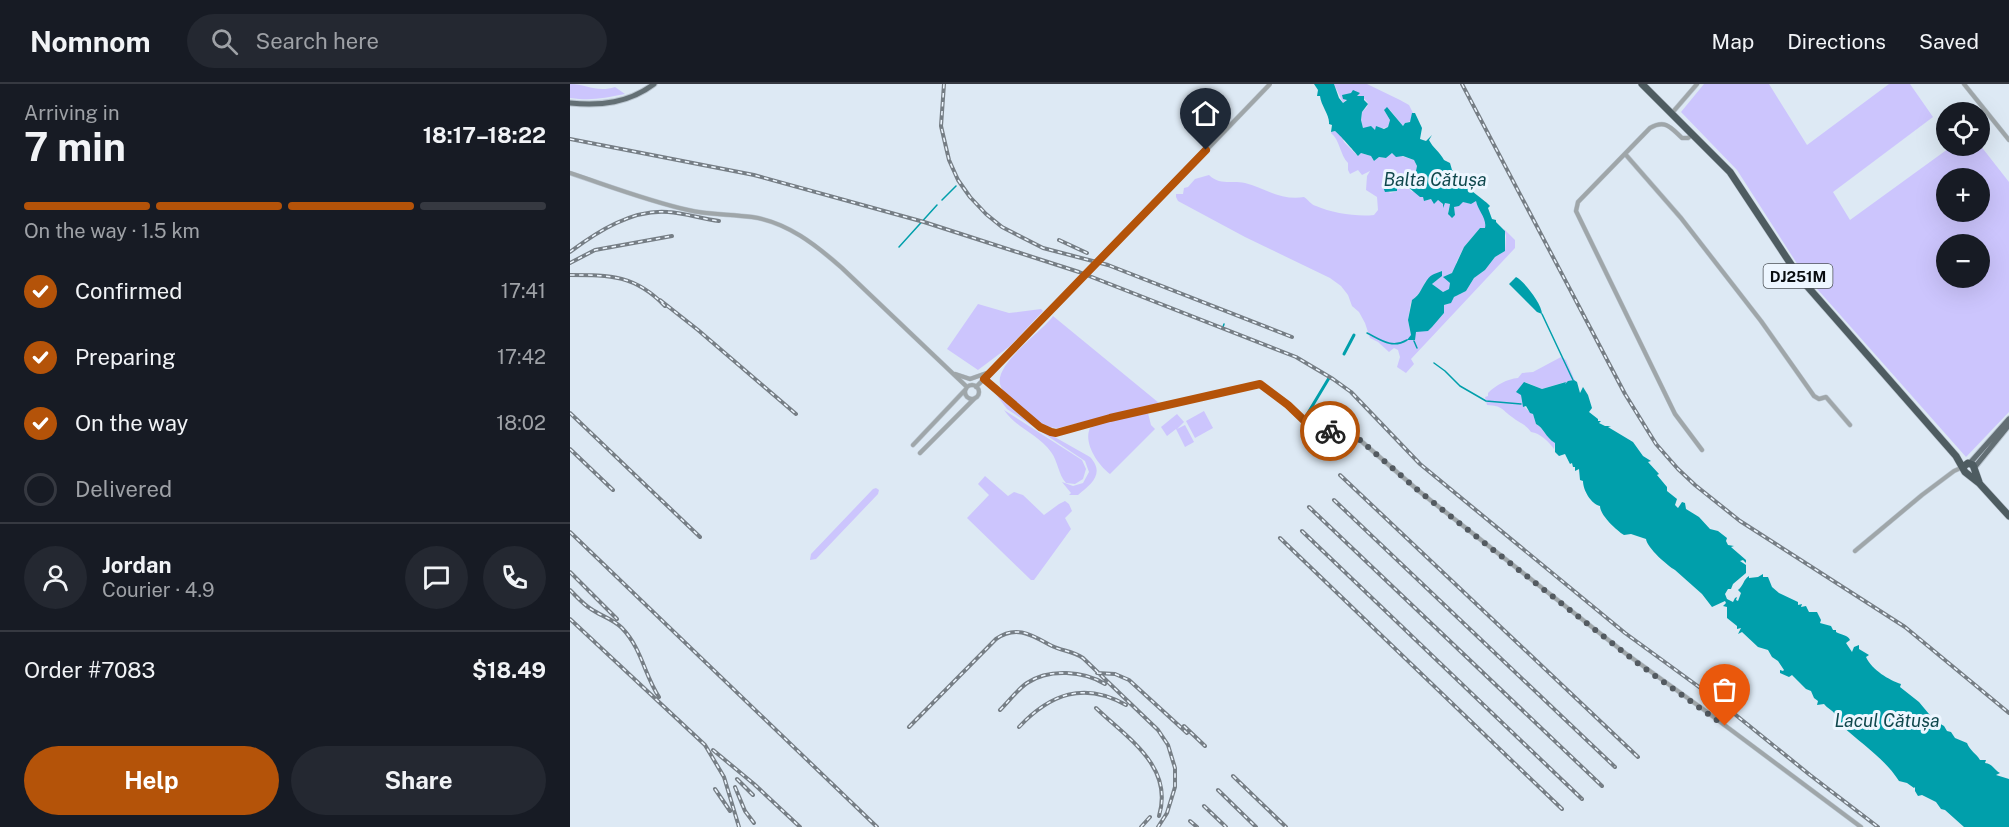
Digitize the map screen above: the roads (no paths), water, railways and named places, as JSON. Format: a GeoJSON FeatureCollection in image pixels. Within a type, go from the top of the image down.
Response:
{"type":"FeatureCollection","features":[{"type":"Feature","properties":{"kind":"highway","name":"DJ251M"},"geometry":{"type":"LineString","coordinates":[[1642,84],[1735,178],[1787,260],[1813,294],[1956,456],[1970,467]]}},
{"type":"Feature","properties":{"kind":"highway"},"geometry":{"type":"LineString","coordinates":[[1970,467],[1979,483],[2009,516]]}},
{"type":"Feature","properties":{"kind":"main road"},"geometry":{"type":"LineString","coordinates":[[570,103],[612,103],[634,96],[654,84]]}},
{"type":"Feature","properties":{"kind":"main road"},"geometry":{"type":"LineString","coordinates":[[1970,467],[2009,418]]}},
{"type":"Feature","properties":{"kind":"main road"},"geometry":{"type":"LineString","coordinates":[[1970,467],[2009,425]]}},
{"type":"Feature","properties":{"kind":"street"},"geometry":{"type":"LineString","coordinates":[[976,387],[1270,84]]}},
{"type":"Feature","properties":{"kind":"street"},"geometry":{"type":"LineString","coordinates":[[1672,113],[1697,84]]}},
{"type":"Feature","properties":{"kind":"street"},"geometry":{"type":"LineString","coordinates":[[1964,84],[2009,140]]}},
{"type":"Feature","properties":{"kind":"street"},"geometry":{"type":"LineString","coordinates":[[1693,134],[1688,138],[1682,138],[1669,125],[1656,124],[1650,128],[1578,202],[1577,215],[1675,414],[1702,450]]}},
{"type":"Feature","properties":{"kind":"street"},"geometry":{"type":"LineString","coordinates":[[1626,155],[1681,218],[1761,321],[1814,396],[1819,399],[1826,397],[1850,425]]}},
{"type":"Feature","properties":{"kind":"street"},"geometry":{"type":"LineString","coordinates":[[570,173],[685,210],[759,218],[794,232],[820,249],[842,268],[966,388],[967,397],[975,398]]}},
{"type":"Feature","properties":{"kind":"street"},"geometry":{"type":"LineString","coordinates":[[948,370],[966,379],[991,372]]}},
{"type":"Feature","properties":{"kind":"street"},"geometry":{"type":"LineString","coordinates":[[984,379],[1040,427],[1056,433],[1110,418],[1260,384],[1288,405],[1312,428],[1353,434],[1428,498],[1625,653],[1861,827]]}},
{"type":"Feature","properties":{"kind":"street"},"geometry":{"type":"LineString","coordinates":[[913,445],[966,388],[972,385],[976,387],[979,392],[975,398],[920,453]]}},
{"type":"Feature","properties":{"kind":"street"},"geometry":{"type":"LineString","coordinates":[[928,430],[936,437]]}},
{"type":"Feature","properties":{"kind":"street"},"geometry":{"type":"LineString","coordinates":[[1855,551],[1954,471],[1970,467]]}},
{"type":"Feature","properties":{"kind":"water","name":"Balta Cătușa"},"geometry":{"type":"Polygon","coordinates":[[[1314,84],[1334,84],[1343,103],[1347,100],[1343,99],[1342,95],[1351,93],[1353,90],[1360,93],[1357,96],[1364,96],[1368,104],[1362,112],[1363,128],[1371,126],[1375,130],[1376,126],[1384,129],[1388,127],[1390,120],[1384,110],[1387,107],[1403,126],[1410,122],[1412,113],[1415,113],[1422,128],[1420,139],[1426,141],[1432,135],[1429,140],[1432,145],[1444,160],[1450,163],[1452,170],[1461,178],[1463,176],[1469,188],[1490,206],[1488,208],[1492,219],[1496,220],[1505,231],[1505,251],[1495,257],[1485,270],[1474,278],[1466,291],[1454,297],[1451,303],[1444,305],[1444,313],[1428,331],[1416,332],[1415,340],[1407,340],[1411,335],[1408,320],[1412,300],[1429,278],[1442,271],[1442,276],[1432,284],[1443,292],[1449,289],[1450,283],[1443,277],[1452,273],[1464,247],[1480,228],[1485,228],[1484,218],[1476,201],[1471,204],[1463,202],[1454,207],[1455,215],[1452,218],[1448,214],[1450,204],[1445,203],[1443,208],[1443,204],[1438,200],[1434,204],[1431,199],[1424,201],[1423,197],[1408,187],[1385,192],[1383,187],[1414,180],[1417,166],[1414,160],[1403,156],[1396,157],[1392,153],[1386,158],[1379,157],[1374,161],[1371,156],[1361,153],[1358,156],[1335,131],[1331,132],[1332,125],[1329,124],[1314,84]]]}},
{"type":"Feature","properties":{"kind":"water"},"geometry":{"type":"Polygon","coordinates":[[[1516,277],[1532,293],[1542,314],[1537,312],[1509,284],[1516,277]]]}},
{"type":"Feature","properties":{"kind":"water","name":"Lacul Cătușa"},"geometry":{"type":"Polygon","coordinates":[[[1574,380],[1577,382],[1580,393],[1583,387],[1588,395],[1592,408],[1589,412],[1601,421],[1599,423],[1611,426],[1608,427],[1633,442],[1643,456],[1651,461],[1648,462],[1659,474],[1657,475],[1667,487],[1667,491],[1677,499],[1675,505],[1678,508],[1682,502],[1685,503],[1686,509],[1699,517],[1710,529],[1718,531],[1727,538],[1728,545],[1734,546],[1731,547],[1746,560],[1746,563],[1743,560],[1740,561],[1746,565],[1746,573],[1733,584],[1731,589],[1728,589],[1725,594],[1727,599],[1733,602],[1737,597],[1738,601],[1741,593],[1738,590],[1747,578],[1763,574],[1763,577],[1768,577],[1772,587],[1779,593],[1798,602],[1798,605],[1802,604],[1801,607],[1806,606],[1809,612],[1817,612],[1820,623],[1831,626],[1836,632],[1848,637],[1850,640],[1846,643],[1852,652],[1854,647],[1859,645],[1859,649],[1869,655],[1866,657],[1877,670],[1901,684],[1900,687],[1919,702],[1934,720],[1951,732],[1955,738],[1967,743],[1980,760],[1986,760],[1985,763],[2000,773],[1996,775],[2009,779],[2009,827],[1964,827],[1941,809],[1936,802],[1922,795],[1918,796],[1915,787],[1899,781],[1880,759],[1842,726],[1832,711],[1824,704],[1817,705],[1818,701],[1811,691],[1792,675],[1789,677],[1780,673],[1780,670],[1784,670],[1768,650],[1758,647],[1742,632],[1738,634],[1741,628],[1737,629],[1737,626],[1727,618],[1727,607],[1723,606],[1725,601],[1712,607],[1702,594],[1658,556],[1646,539],[1631,534],[1624,535],[1605,518],[1600,506],[1588,496],[1583,481],[1580,480],[1579,469],[1575,471],[1575,467],[1572,463],[1570,464],[1565,454],[1559,456],[1555,452],[1555,443],[1536,424],[1533,414],[1526,406],[1523,407],[1521,395],[1516,392],[1524,382],[1542,389],[1574,380]]]}},
{"type":"Feature","properties":{"kind":"waterway"},"geometry":{"type":"LineString","coordinates":[[942,200],[956,186]]}},
{"type":"Feature","properties":{"kind":"waterway"},"geometry":{"type":"LineString","coordinates":[[899,247],[937,205]]}},
{"type":"Feature","properties":{"kind":"waterway"},"geometry":{"type":"LineString","coordinates":[[1542,314],[1573,380]]}},
{"type":"Feature","properties":{"kind":"waterway"},"geometry":{"type":"LineString","coordinates":[[1367,333],[1391,344],[1407,340]]}},
{"type":"Feature","properties":{"kind":"waterway"},"geometry":{"type":"LineString","coordinates":[[1344,354],[1354,335]]}},
{"type":"Feature","properties":{"kind":"waterway"},"geometry":{"type":"LineString","coordinates":[[1414,341],[1417,348]]}},
{"type":"Feature","properties":{"kind":"waterway"},"geometry":{"type":"LineString","coordinates":[[1434,363],[1460,386],[1486,401],[1521,404]]}},
{"type":"Feature","properties":{"kind":"waterway"},"geometry":{"type":"LineString","coordinates":[[1308,413],[1329,378]]}},
{"type":"Feature","properties":{"kind":"railway"},"geometry":{"type":"LineString","coordinates":[[944,84],[941,126],[949,160],[958,180],[970,197],[1002,227],[1043,248],[1108,265],[1292,337]]}},
{"type":"Feature","properties":{"kind":"railway"},"geometry":{"type":"LineString","coordinates":[[1462,84],[1625,394],[1656,444],[1695,485],[1740,521],[1905,627],[2009,713]]}},
{"type":"Feature","properties":{"kind":"railway"},"geometry":{"type":"LineString","coordinates":[[570,139],[754,175],[924,222],[1079,272],[1296,357],[1351,392],[1420,464],[1625,633],[1721,703],[1878,827]]}},
{"type":"Feature","properties":{"kind":"railway"},"geometry":{"type":"LineString","coordinates":[[570,252],[604,229],[642,214],[668,212],[719,221]]}},
{"type":"Feature","properties":{"kind":"railway"},"geometry":{"type":"LineString","coordinates":[[570,263],[595,250],[672,236]]}},
{"type":"Feature","properties":{"kind":"railway"},"geometry":{"type":"LineString","coordinates":[[1059,240],[1087,253]]}},
{"type":"Feature","properties":{"kind":"railway"},"geometry":{"type":"LineString","coordinates":[[570,275],[598,275],[622,279],[643,288],[665,306]]}},
{"type":"Feature","properties":{"kind":"railway"},"geometry":{"type":"LineString","coordinates":[[660,300],[796,414]]}},
{"type":"Feature","properties":{"kind":"railway"},"geometry":{"type":"LineString","coordinates":[[570,413],[700,537]]}},
{"type":"Feature","properties":{"kind":"railway"},"geometry":{"type":"LineString","coordinates":[[570,449],[613,490]]}},
{"type":"Feature","properties":{"kind":"railway"},"geometry":{"type":"LineString","coordinates":[[1340,475],[1638,757]]}},
{"type":"Feature","properties":{"kind":"railway"},"geometry":{"type":"LineString","coordinates":[[1334,500],[1615,767]]}},
{"type":"Feature","properties":{"kind":"railway"},"geometry":{"type":"LineString","coordinates":[[1309,507],[1602,786]]}},
{"type":"Feature","properties":{"kind":"railway"},"geometry":{"type":"LineString","coordinates":[[1302,531],[1582,799]]}},
{"type":"Feature","properties":{"kind":"railway"},"geometry":{"type":"LineString","coordinates":[[570,532],[877,827]]}},
{"type":"Feature","properties":{"kind":"railway"},"geometry":{"type":"LineString","coordinates":[[1280,538],[1562,809]]}},
{"type":"Feature","properties":{"kind":"railway"},"geometry":{"type":"LineString","coordinates":[[570,572],[617,619]]}},
{"type":"Feature","properties":{"kind":"railway"},"geometry":{"type":"LineString","coordinates":[[570,590],[588,607],[611,620],[629,636],[659,697]]}},
{"type":"Feature","properties":{"kind":"railway"},"geometry":{"type":"LineString","coordinates":[[570,619],[705,745],[724,777],[739,827]]}},
{"type":"Feature","properties":{"kind":"railway"},"geometry":{"type":"LineString","coordinates":[[909,727],[996,639],[1011,632],[1031,635],[1083,658],[1158,730],[1168,745],[1175,768],[1175,787],[1167,813],[1158,827]]}},
{"type":"Feature","properties":{"kind":"railway"},"geometry":{"type":"LineString","coordinates":[[1097,673],[1115,674],[1129,680],[1187,733]]}},
{"type":"Feature","properties":{"kind":"railway"},"geometry":{"type":"LineString","coordinates":[[1000,710],[1023,686],[1046,675],[1077,674],[1105,684]]}},
{"type":"Feature","properties":{"kind":"railway"},"geometry":{"type":"LineString","coordinates":[[1019,727],[1043,706],[1068,695],[1096,694],[1126,705]]}},
{"type":"Feature","properties":{"kind":"railway"},"geometry":{"type":"LineString","coordinates":[[1096,708],[1134,742],[1154,768],[1160,782],[1162,798],[1159,816]]}},
{"type":"Feature","properties":{"kind":"railway"},"geometry":{"type":"LineString","coordinates":[[1184,726],[1205,746]]}},
{"type":"Feature","properties":{"kind":"railway"},"geometry":{"type":"LineString","coordinates":[[713,750],[800,827]]}},
{"type":"Feature","properties":{"kind":"railway"},"geometry":{"type":"LineString","coordinates":[[1233,776],[1286,827]]}},
{"type":"Feature","properties":{"kind":"railway"},"geometry":{"type":"LineString","coordinates":[[737,779],[753,795]]}},
{"type":"Feature","properties":{"kind":"railway"},"geometry":{"type":"LineString","coordinates":[[735,787],[745,811],[754,823]]}},
{"type":"Feature","properties":{"kind":"railway"},"geometry":{"type":"LineString","coordinates":[[715,789],[730,811]]}},
{"type":"Feature","properties":{"kind":"railway"},"geometry":{"type":"LineString","coordinates":[[1218,790],[1256,827]]}},
{"type":"Feature","properties":{"kind":"railway"},"geometry":{"type":"LineString","coordinates":[[1204,806],[1226,827]]}},
{"type":"Feature","properties":{"kind":"railway"},"geometry":{"type":"LineString","coordinates":[[1141,827],[1150,817]]}},
{"type":"Feature","properties":{"kind":"railway"},"geometry":{"type":"LineString","coordinates":[[1190,821],[1197,827]]}}]}
